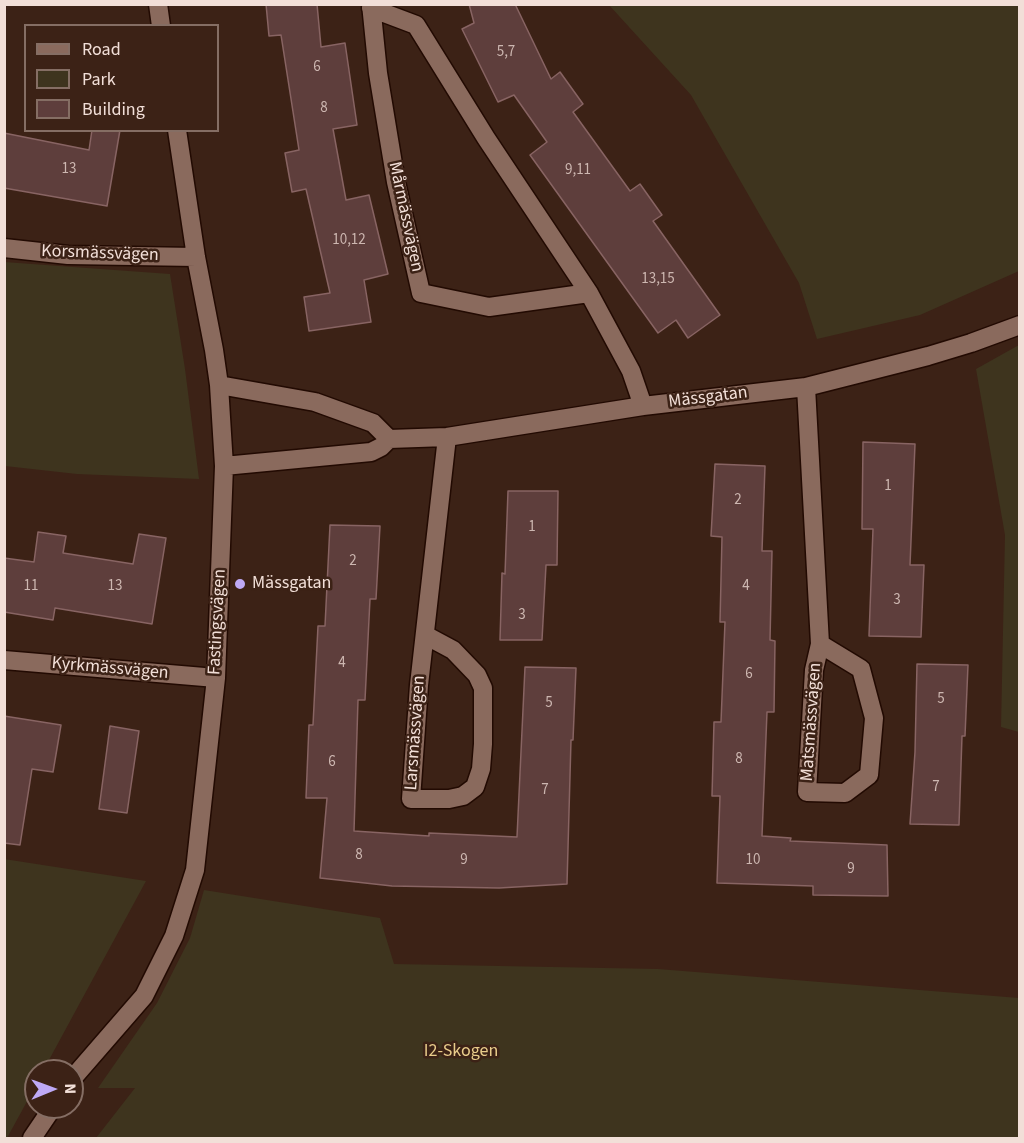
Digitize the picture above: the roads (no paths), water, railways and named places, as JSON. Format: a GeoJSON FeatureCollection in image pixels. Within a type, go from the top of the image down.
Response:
{"type":"FeatureCollection","features":[{"type":"Feature","properties":{"kind":"street"},"geometry":{"type":"LineString","coordinates":[[158,4],[161,24]]}},
{"type":"Feature","properties":{"kind":"street","name":"Mårmässvägen"},"geometry":{"type":"LineString","coordinates":[[589,293],[489,307],[421,293],[396,182],[378,73],[371,6],[416,25],[486,138],[589,293],[631,371],[643,406]]}},
{"type":"Feature","properties":{"kind":"street","name":"Fastingsvägen"},"geometry":{"type":"LineString","coordinates":[[84,1065],[144,996],[174,936],[195,870],[216,678],[224,466],[219,385],[196,257],[177,132]]}},
{"type":"Feature","properties":{"kind":"street","name":"Korsmässvägen"},"geometry":{"type":"LineString","coordinates":[[4,249],[68,255],[196,257]]}},
{"type":"Feature","properties":{"kind":"street","name":"Mässgatan"},"geometry":{"type":"LineString","coordinates":[[224,466],[371,452],[381,447],[389,439],[447,437],[643,406],[806,387],[928,356],[1020,325]]}},
{"type":"Feature","properties":{"kind":"street"},"geometry":{"type":"LineString","coordinates":[[219,385],[315,402],[373,423],[389,439]]}},
{"type":"Feature","properties":{"kind":"street","name":"Matsmässvägen"},"geometry":{"type":"LineString","coordinates":[[806,387],[820,644],[814,670],[807,792],[845,793],[869,775],[874,718],[861,669],[820,644]]}},
{"type":"Feature","properties":{"kind":"street","name":"Larsmässvägen"},"geometry":{"type":"LineString","coordinates":[[426,635],[453,650],[469,664],[483,688],[481,769],[475,787],[463,796],[449,799],[411,799],[419,685],[447,437]]}},
{"type":"Feature","properties":{"kind":"street","name":"Kyrkmässvägen"},"geometry":{"type":"LineString","coordinates":[[4,660],[216,678]]}},
{"type":"Feature","properties":{"kind":"street"},"geometry":{"type":"LineString","coordinates":[[32,1138],[45,1119]]}},
{"type":"Feature","properties":{"kind":"place","name":"Mässgatan"},"geometry":{"type":"Point","coordinates":[240,584]}},
{"type":"Feature","properties":{"kind":"park label","name":"I2-Skogen"},"geometry":{"type":"Point","coordinates":[461,1052]}}]}
